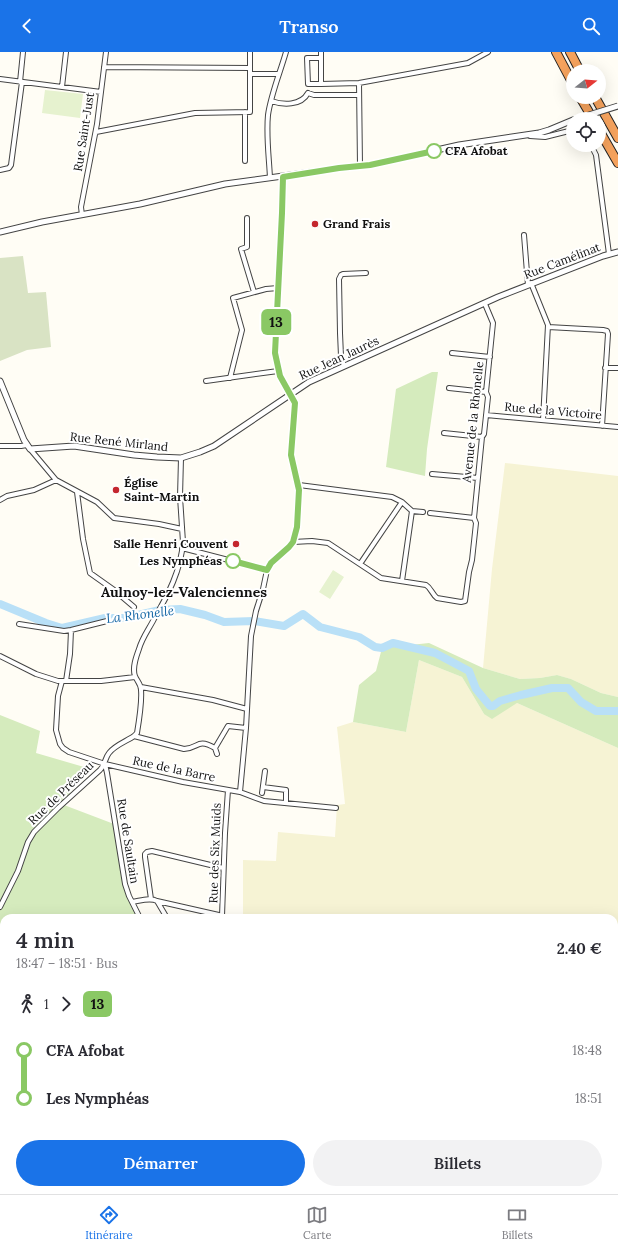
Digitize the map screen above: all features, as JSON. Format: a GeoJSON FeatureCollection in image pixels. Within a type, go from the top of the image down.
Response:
{"type":"FeatureCollection","features":[{"type":"Feature","properties":{"kind":"highway"},"geometry":{"type":"LineString","coordinates":[[556,52],[566,71]]}},
{"type":"Feature","properties":{"kind":"highway"},"geometry":{"type":"LineString","coordinates":[[570,52],[576,64]]}},
{"type":"Feature","properties":{"kind":"highway"},"geometry":{"type":"LineString","coordinates":[[599,104],[618,138]]}},
{"type":"Feature","properties":{"kind":"highway"},"geometry":{"type":"LineString","coordinates":[[606,142],[618,163]]}},
{"type":"Feature","properties":{"kind":"street"},"geometry":{"type":"LineString","coordinates":[[0,170],[8,168],[11,164],[21,82],[23,52]]}},
{"type":"Feature","properties":{"kind":"street"},"geometry":{"type":"LineString","coordinates":[[62,87],[66,52]]}},
{"type":"Feature","properties":{"kind":"street","name":"Rue Saint-Just"},"geometry":{"type":"LineString","coordinates":[[82,215],[81,206],[96,132],[106,52]]}},
{"type":"Feature","properties":{"kind":"street"},"geometry":{"type":"LineString","coordinates":[[245,161],[250,52]]}},
{"type":"Feature","properties":{"kind":"street"},"geometry":{"type":"LineString","coordinates":[[270,178],[268,123],[271,101],[286,52]]}},
{"type":"Feature","properties":{"kind":"street"},"geometry":{"type":"LineString","coordinates":[[321,52],[321,84]]}},
{"type":"Feature","properties":{"kind":"street"},"geometry":{"type":"LineString","coordinates":[[308,84],[359,83],[468,64],[488,52]]}},
{"type":"Feature","properties":{"kind":"street"},"geometry":{"type":"LineString","coordinates":[[271,101],[278,103],[296,103],[302,100],[308,93],[307,58],[321,58]]}},
{"type":"Feature","properties":{"kind":"street"},"geometry":{"type":"LineString","coordinates":[[104,67],[250,68]]}},
{"type":"Feature","properties":{"kind":"street"},"geometry":{"type":"LineString","coordinates":[[250,74],[279,74]]}},
{"type":"Feature","properties":{"kind":"street"},"geometry":{"type":"LineString","coordinates":[[0,79],[101,92]]}},
{"type":"Feature","properties":{"kind":"street"},"geometry":{"type":"LineString","coordinates":[[359,83],[360,166]]}},
{"type":"Feature","properties":{"kind":"street"},"geometry":{"type":"LineString","coordinates":[[308,93],[314,95],[360,94]]}},
{"type":"Feature","properties":{"kind":"street"},"geometry":{"type":"LineString","coordinates":[[598,112],[618,106]]}},
{"type":"Feature","properties":{"kind":"street"},"geometry":{"type":"LineString","coordinates":[[96,132],[195,112],[247,112]]}},
{"type":"Feature","properties":{"kind":"street"},"geometry":{"type":"LineString","coordinates":[[0,232],[140,204],[220,185],[378,164],[415,154],[459,145],[550,130],[566,123]]}},
{"type":"Feature","properties":{"kind":"street"},"geometry":{"type":"LineString","coordinates":[[527,135],[538,137],[566,132]]}},
{"type":"Feature","properties":{"kind":"street"},"geometry":{"type":"LineString","coordinates":[[595,152],[609,254]]}},
{"type":"Feature","properties":{"kind":"street"},"geometry":{"type":"LineString","coordinates":[[240,792],[254,616],[263,589],[267,570],[271,563],[293,542],[297,527],[299,485],[291,458],[295,405],[278,371],[275,349],[283,177]]}},
{"type":"Feature","properties":{"kind":"street"},"geometry":{"type":"LineString","coordinates":[[246,218],[247,247],[241,249],[254,292]]}},
{"type":"Feature","properties":{"kind":"street"},"geometry":{"type":"LineString","coordinates":[[524,235],[530,284],[548,327],[543,420]]}},
{"type":"Feature","properties":{"kind":"street","name":"Rue Camélinat"},"geometry":{"type":"LineString","coordinates":[[514,290],[609,254],[618,252]]}},
{"type":"Feature","properties":{"kind":"street"},"geometry":{"type":"LineString","coordinates":[[344,366],[341,356],[339,279],[343,274],[366,272]]}},
{"type":"Feature","properties":{"kind":"street"},"geometry":{"type":"LineString","coordinates":[[230,378],[242,330],[233,298],[269,288],[278,288]]}},
{"type":"Feature","properties":{"kind":"street","name":"Rue Jean Jaurès"},"geometry":{"type":"LineString","coordinates":[[181,458],[204,450],[220,442],[309,382],[514,290]]}},
{"type":"Feature","properties":{"kind":"street","name":"Avenue de la Rhonelle"},"geometry":{"type":"LineString","coordinates":[[402,582],[426,585],[430,588],[436,598],[461,602],[465,600],[474,544],[476,523],[474,518],[482,437],[484,434],[488,398],[486,392],[493,322],[485,304]]}},
{"type":"Feature","properties":{"kind":"street"},"geometry":{"type":"LineString","coordinates":[[548,327],[606,330],[608,334],[602,426]]}},
{"type":"Feature","properties":{"kind":"street"},"geometry":{"type":"LineString","coordinates":[[452,353],[490,357]]}},
{"type":"Feature","properties":{"kind":"street"},"geometry":{"type":"LineString","coordinates":[[605,368],[618,368]]}},
{"type":"Feature","properties":{"kind":"street"},"geometry":{"type":"LineString","coordinates":[[206,381],[278,371]]}},
{"type":"Feature","properties":{"kind":"street"},"geometry":{"type":"LineString","coordinates":[[0,381],[29,447],[56,480],[97,502],[116,518],[182,529]]}},
{"type":"Feature","properties":{"kind":"street"},"geometry":{"type":"LineString","coordinates":[[449,388],[486,392]]}},
{"type":"Feature","properties":{"kind":"street","name":"Rue de la Victoire"},"geometry":{"type":"LineString","coordinates":[[486,415],[618,427]]}},
{"type":"Feature","properties":{"kind":"street"},"geometry":{"type":"LineString","coordinates":[[444,434],[482,437]]}},
{"type":"Feature","properties":{"kind":"street","name":"Rue René Mirland"},"geometry":{"type":"LineString","coordinates":[[0,446],[74,446],[134,455],[181,458]]}},
{"type":"Feature","properties":{"kind":"street"},"geometry":{"type":"LineString","coordinates":[[181,458],[180,497],[182,548],[170,591],[139,647],[134,668],[135,677],[141,687],[141,694],[137,731],[134,736],[184,749],[200,743],[206,744],[215,748],[217,754]]}},
{"type":"Feature","properties":{"kind":"street"},"geometry":{"type":"LineString","coordinates":[[432,474],[478,478]]}},
{"type":"Feature","properties":{"kind":"street"},"geometry":{"type":"LineString","coordinates":[[0,500],[5,497],[34,490],[56,480]]}},
{"type":"Feature","properties":{"kind":"street"},"geometry":{"type":"LineString","coordinates":[[299,485],[390,496],[402,502],[412,511],[423,512]]}},
{"type":"Feature","properties":{"kind":"street"},"geometry":{"type":"LineString","coordinates":[[77,492],[90,574],[114,590],[134,607]]}},
{"type":"Feature","properties":{"kind":"street"},"geometry":{"type":"LineString","coordinates":[[360,564],[402,502]]}},
{"type":"Feature","properties":{"kind":"street"},"geometry":{"type":"LineString","coordinates":[[293,542],[312,541],[328,543],[381,578],[402,582],[412,511]]}},
{"type":"Feature","properties":{"kind":"street"},"geometry":{"type":"LineString","coordinates":[[430,513],[474,518]]}},
{"type":"Feature","properties":{"kind":"street"},"geometry":{"type":"LineString","coordinates":[[182,548],[267,570]]}},
{"type":"Feature","properties":{"kind":"street"},"geometry":{"type":"LineString","coordinates":[[19,624],[64,631],[107,621]]}},
{"type":"Feature","properties":{"kind":"street","name":"Rue de la Barre"},"geometry":{"type":"LineString","coordinates":[[72,630],[70,654],[64,681],[58,696],[56,730],[60,744],[65,750],[105,764],[183,782],[240,792],[261,800],[286,804],[336,808]]}},
{"type":"Feature","properties":{"kind":"street"},"geometry":{"type":"LineString","coordinates":[[0,656],[36,674],[64,681],[101,681],[135,677]]}},
{"type":"Feature","properties":{"kind":"street"},"geometry":{"type":"LineString","coordinates":[[141,687],[213,700],[247,709]]}},
{"type":"Feature","properties":{"kind":"street"},"geometry":{"type":"LineString","coordinates":[[215,748],[228,726],[246,728]]}},
{"type":"Feature","properties":{"kind":"street","name":"Rue de Préseau"},"geometry":{"type":"LineString","coordinates":[[0,907],[18,871],[28,842],[34,832],[98,772],[105,764],[108,754],[112,750],[134,736]]}},
{"type":"Feature","properties":{"kind":"street","name":"Rue de Saultain"},"geometry":{"type":"LineString","coordinates":[[105,764],[124,880],[128,894],[138,914]]}},
{"type":"Feature","properties":{"kind":"street"},"geometry":{"type":"LineString","coordinates":[[262,793],[265,771]]}},
{"type":"Feature","properties":{"kind":"street"},"geometry":{"type":"LineString","coordinates":[[263,788],[286,790],[286,804]]}},
{"type":"Feature","properties":{"kind":"street","name":"Rue des Six Muids"},"geometry":{"type":"LineString","coordinates":[[222,914],[228,790]]}},
{"type":"Feature","properties":{"kind":"street"},"geometry":{"type":"LineString","coordinates":[[151,899],[145,857],[146,853],[152,852],[224,868]]}},
{"type":"Feature","properties":{"kind":"street"},"geometry":{"type":"LineString","coordinates":[[132,902],[151,899],[213,914]]}},
{"type":"Feature","properties":{"kind":"street"},"geometry":{"type":"LineString","coordinates":[[157,901],[165,914]]}},
{"type":"Feature","properties":{"kind":"shaded area"},"geometry":{"type":"Polygon","coordinates":[[[505,463],[618,476],[618,697],[601,693],[571,679],[557,675],[520,679],[483,668],[492,569],[505,463]]]}},
{"type":"Feature","properties":{"kind":"shaded area"},"geometry":{"type":"Polygon","coordinates":[[[419,660],[462,677],[484,714],[517,703],[618,748],[618,914],[243,914],[243,860],[276,861],[278,832],[335,837],[337,805],[345,804],[337,727],[353,722],[406,732],[419,660]]]}},
{"type":"Feature","properties":{"kind":"green space"},"geometry":{"type":"Polygon","coordinates":[[[45,90],[83,94],[80,118],[42,113],[45,90]]]}},
{"type":"Feature","properties":{"kind":"green space"},"geometry":{"type":"Polygon","coordinates":[[[23,256],[28,293],[46,292],[51,347],[27,350],[0,361],[0,258],[23,256]]]}},
{"type":"Feature","properties":{"kind":"green space"},"geometry":{"type":"Polygon","coordinates":[[[432,372],[438,372],[427,449],[425,476],[386,467],[396,389],[432,372]]]}},
{"type":"Feature","properties":{"kind":"green space"},"geometry":{"type":"Polygon","coordinates":[[[333,570],[344,577],[330,599],[319,592],[333,570]]]}},
{"type":"Feature","properties":{"kind":"green space"},"geometry":{"type":"Polygon","coordinates":[[[429,643],[483,668],[520,679],[557,675],[571,679],[601,693],[618,697],[618,748],[517,703],[492,719],[484,714],[462,677],[419,660],[406,732],[353,722],[359,685],[376,671],[382,648],[429,643]]]}},
{"type":"Feature","properties":{"kind":"green space"},"geometry":{"type":"Polygon","coordinates":[[[0,715],[40,731],[36,753],[84,767],[64,805],[114,824],[124,888],[140,914],[0,914],[0,715]]]}},
{"type":"Feature","properties":{"kind":"waterway","name":"La Rhonelle"},"geometry":{"type":"LineString","coordinates":[[0,604],[62,628],[105,618],[125,618],[160,610],[180,609],[205,615],[224,622],[254,621],[284,626],[303,614],[320,627],[359,637],[375,647],[382,648],[393,643],[435,653],[469,671],[476,689],[490,706],[493,706],[500,701],[521,695],[552,688],[568,688],[581,702],[596,711],[618,711]]}},
{"type":"Feature","properties":{"kind":"bus line","name":"13"},"geometry":{"type":"LineString","coordinates":[[233,561],[267,570],[271,563],[291,546],[297,527],[299,487],[291,455],[295,405],[279,374],[275,353],[283,177],[339,168],[370,165],[434,151]]}},
{"type":"Feature","properties":{"kind":"place","name":"CFA Afobat"},"geometry":{"type":"Point","coordinates":[434,151]}},
{"type":"Feature","properties":{"kind":"place","name":"Grand Frais"},"geometry":{"type":"Point","coordinates":[315,224]}},
{"type":"Feature","properties":{"kind":"place","name":"Église Saint-Martin"},"geometry":{"type":"Point","coordinates":[116,490]}},
{"type":"Feature","properties":{"kind":"place","name":"Salle Henri Couvent"},"geometry":{"type":"Point","coordinates":[236,544]}},
{"type":"Feature","properties":{"kind":"place","name":"Les Nymphéas"},"geometry":{"type":"Point","coordinates":[233,561]}},
{"type":"Feature","properties":{"kind":"district","name":"Aulnoy-lez-Valenciennes"},"geometry":{"type":"Point","coordinates":[184,592]}}]}
